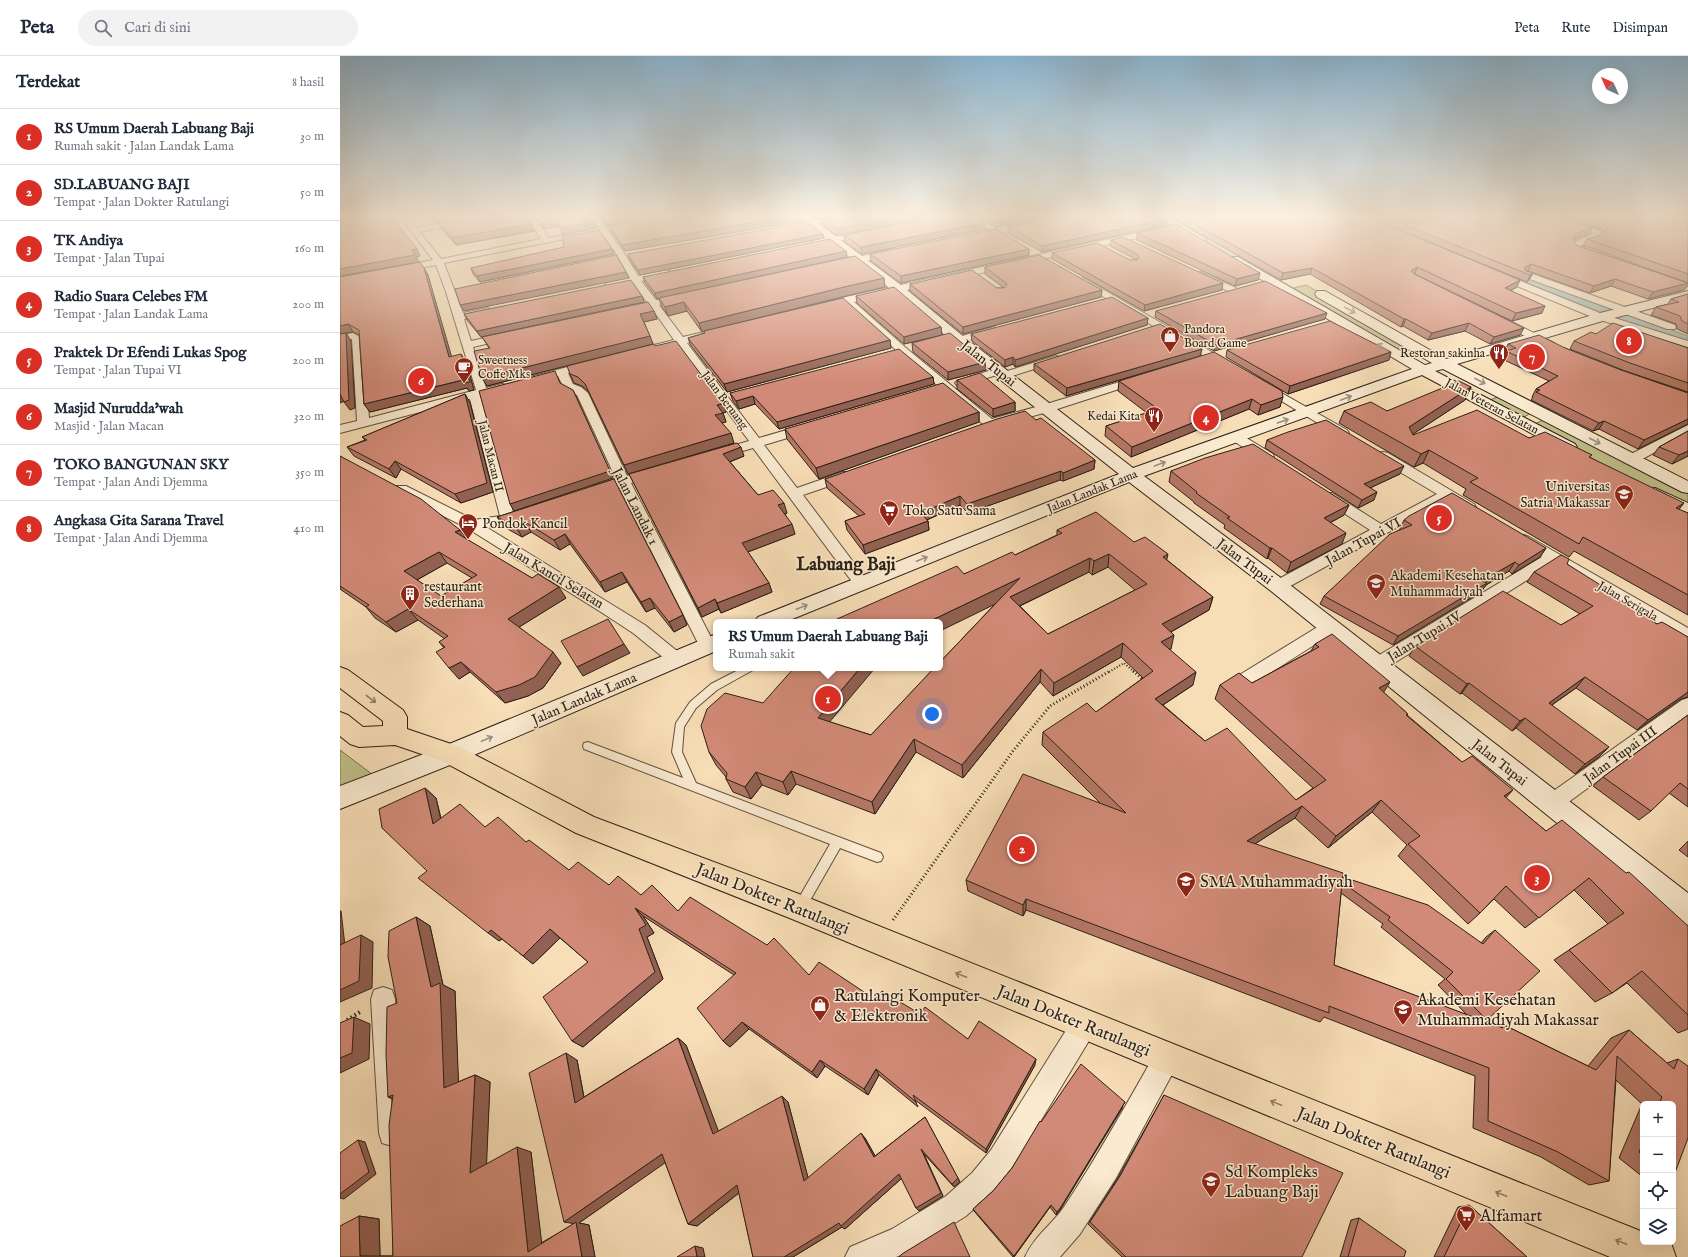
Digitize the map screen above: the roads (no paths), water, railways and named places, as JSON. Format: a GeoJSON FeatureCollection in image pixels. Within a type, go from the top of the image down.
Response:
{"type":"FeatureCollection","features":[{"type":"Feature","properties":{"kind":"main road","name":"Jalan Tupai"},"geometry":{"type":"LineString","coordinates":[[875,271],[897,288],[951,339],[1002,373],[1131,475],[1278,586],[1688,911]]}},
{"type":"Feature","properties":{"kind":"main road","name":"Jalan Veteran Selatan"},"geometry":{"type":"LineString","coordinates":[[1252,271],[1265,282],[1338,321],[1423,370],[1583,454]]}},
{"type":"Feature","properties":{"kind":"main road","name":"Jalan Veteran Selatan"},"geometry":{"type":"LineString","coordinates":[[1313,289],[1445,364],[1688,488]]}},
{"type":"Feature","properties":{"kind":"main road"},"geometry":{"type":"LineString","coordinates":[[1445,364],[1603,316],[1688,295]]}},
{"type":"Feature","properties":{"kind":"main road","name":"Jalan Veteran Selatan"},"geometry":{"type":"LineString","coordinates":[[1423,370],[1445,364]]}},
{"type":"Feature","properties":{"kind":"main road","name":"Jalan Landak Lama"},"geometry":{"type":"LineString","coordinates":[[773,619],[1131,475],[1423,370]]}},
{"type":"Feature","properties":{"kind":"main road"},"geometry":{"type":"LineString","coordinates":[[1643,486],[1688,510]]}},
{"type":"Feature","properties":{"kind":"main road","name":"Jalan Landak Lama"},"geometry":{"type":"LineString","coordinates":[[340,798],[451,754],[712,644]]}},
{"type":"Feature","properties":{"kind":"main road"},"geometry":{"type":"LineString","coordinates":[[340,676],[395,717],[395,735],[359,737],[340,722]]}},
{"type":"Feature","properties":{"kind":"main road","name":"Jalan Dokter Ratulangi"},"geometry":{"type":"LineString","coordinates":[[395,735],[451,754],[585,825],[799,908],[1657,1257]]}},
{"type":"Feature","properties":{"kind":"street","name":"Jalan Macan II"},"geometry":{"type":"LineString","coordinates":[[444,271],[455,291],[459,317],[508,519]]}},
{"type":"Feature","properties":{"kind":"street","name":"Jalan Beruang"},"geometry":{"type":"LineString","coordinates":[[631,271],[680,341],[727,397],[793,494],[862,583]]}},
{"type":"Feature","properties":{"kind":"street"},"geometry":{"type":"LineString","coordinates":[[973,271],[985,280]]}},
{"type":"Feature","properties":{"kind":"street"},"geometry":{"type":"LineString","coordinates":[[816,307],[973,271]]}},
{"type":"Feature","properties":{"kind":"street"},"geometry":{"type":"LineString","coordinates":[[1192,271],[1237,290],[1219,294]]}},
{"type":"Feature","properties":{"kind":"street"},"geometry":{"type":"LineString","coordinates":[[1516,271],[1623,311],[1681,330]]}},
{"type":"Feature","properties":{"kind":"street"},"geometry":{"type":"LineString","coordinates":[[597,288],[674,272]]}},
{"type":"Feature","properties":{"kind":"street"},"geometry":{"type":"LineString","coordinates":[[1490,272],[1603,316],[1688,344]]}},
{"type":"Feature","properties":{"kind":"street"},"geometry":{"type":"LineString","coordinates":[[1073,276],[1143,316],[1154,327],[1238,371]]}},
{"type":"Feature","properties":{"kind":"street"},"geometry":{"type":"LineString","coordinates":[[614,312],[690,296]]}},
{"type":"Feature","properties":{"kind":"street"},"geometry":{"type":"LineString","coordinates":[[1097,303],[1112,299]]}},
{"type":"Feature","properties":{"kind":"street"},"geometry":{"type":"LineString","coordinates":[[846,300],[945,387],[988,422],[993,423]]}},
{"type":"Feature","properties":{"kind":"street"},"geometry":{"type":"LineString","coordinates":[[459,317],[497,309]]}},
{"type":"Feature","properties":{"kind":"street"},"geometry":{"type":"LineString","coordinates":[[1143,316],[1155,313]]}},
{"type":"Feature","properties":{"kind":"street"},"geometry":{"type":"LineString","coordinates":[[1494,316],[1558,349]]}},
{"type":"Feature","properties":{"kind":"street"},"geometry":{"type":"LineString","coordinates":[[1323,325],[1338,321]]}},
{"type":"Feature","properties":{"kind":"street"},"geometry":{"type":"LineString","coordinates":[[951,339],[1005,328]]}},
{"type":"Feature","properties":{"kind":"street"},"geometry":{"type":"LineString","coordinates":[[643,350],[725,330]]}},
{"type":"Feature","properties":{"kind":"street"},"geometry":{"type":"LineString","coordinates":[[467,345],[514,335]]}},
{"type":"Feature","properties":{"kind":"street"},"geometry":{"type":"LineString","coordinates":[[340,338],[353,336],[357,338],[363,423]]}},
{"type":"Feature","properties":{"kind":"street"},"geometry":{"type":"LineString","coordinates":[[887,354],[917,346]]}},
{"type":"Feature","properties":{"kind":"street"},"geometry":{"type":"LineString","coordinates":[[1196,361],[1227,352]]}},
{"type":"Feature","properties":{"kind":"street"},"geometry":{"type":"LineString","coordinates":[[932,391],[1065,356]]}},
{"type":"Feature","properties":{"kind":"street"},"geometry":{"type":"LineString","coordinates":[[526,381],[599,362]]}},
{"type":"Feature","properties":{"kind":"street","name":"Jalan Landak 1"},"geometry":{"type":"LineString","coordinates":[[562,371],[568,386],[577,389],[582,393],[623,481],[712,644]]}},
{"type":"Feature","properties":{"kind":"street"},"geometry":{"type":"LineString","coordinates":[[975,430],[993,423],[1047,408],[1152,375]]}},
{"type":"Feature","properties":{"kind":"street"},"geometry":{"type":"LineString","coordinates":[[1251,379],[1355,440]]}},
{"type":"Feature","properties":{"kind":"street"},"geometry":{"type":"LineString","coordinates":[[340,429],[511,384]]}},
{"type":"Feature","properties":{"kind":"street"},"geometry":{"type":"LineString","coordinates":[[705,458],[818,425]]}},
{"type":"Feature","properties":{"kind":"street"},"geometry":{"type":"LineString","coordinates":[[1632,459],[1688,429]]}},
{"type":"Feature","properties":{"kind":"street"},"geometry":{"type":"LineString","coordinates":[[1236,437],[1281,466]]}},
{"type":"Feature","properties":{"kind":"street"},"geometry":{"type":"LineString","coordinates":[[1375,451],[1480,514]]}},
{"type":"Feature","properties":{"kind":"street"},"geometry":{"type":"LineString","coordinates":[[580,495],[668,468]]}},
{"type":"Feature","properties":{"kind":"street"},"geometry":{"type":"LineString","coordinates":[[793,494],[860,471]]}},
{"type":"Feature","properties":{"kind":"street","name":"Jalan Kancil Selatan"},"geometry":{"type":"LineString","coordinates":[[388,482],[472,525],[633,625],[676,659]]}},
{"type":"Feature","properties":{"kind":"street"},"geometry":{"type":"LineString","coordinates":[[1318,490],[1381,531]]}},
{"type":"Feature","properties":{"kind":"street","name":"Jalan Tupai VI"},"geometry":{"type":"LineString","coordinates":[[1278,586],[1447,494]]}},
{"type":"Feature","properties":{"kind":"street"},"geometry":{"type":"LineString","coordinates":[[472,525],[508,519],[537,510]]}},
{"type":"Feature","properties":{"kind":"street","name":"Jalan Serigala"},"geometry":{"type":"LineString","coordinates":[[1513,533],[1688,636]]}},
{"type":"Feature","properties":{"kind":"street","name":"Jalan Tupai IV"},"geometry":{"type":"LineString","coordinates":[[1377,665],[1553,557]]}},
{"type":"Feature","properties":{"kind":"street"},"geometry":{"type":"LineString","coordinates":[[1247,679],[1330,627]]}},
{"type":"Feature","properties":{"kind":"street","name":"Jalan Tupai III"},"geometry":{"type":"LineString","coordinates":[[1552,803],[1688,706]]}},
{"type":"Feature","properties":{"kind":"street"},"geometry":{"type":"LineString","coordinates":[[383,999],[390,1086],[392,1156]]}},
{"type":"Feature","properties":{"kind":"street"},"geometry":{"type":"LineString","coordinates":[[860,1257],[902,1240],[956,1206],[982,1183],[1001,1160],[1084,1025]]}},
{"type":"Feature","properties":{"kind":"street"},"geometry":{"type":"LineString","coordinates":[[1040,1257],[1070,1224],[1106,1168],[1166,1058]]}},
{"type":"Feature","properties":{"kind":"lane"},"geometry":{"type":"LineString","coordinates":[[692,786],[677,752],[679,726],[693,705],[714,687],[744,671]]}},
{"type":"Feature","properties":{"kind":"lane"},"geometry":{"type":"LineString","coordinates":[[588,746],[877,857]]}},
{"type":"Feature","properties":{"kind":"lane"},"geometry":{"type":"LineString","coordinates":[[799,908],[838,842]]}},
{"type":"Feature","properties":{"kind":"water"},"geometry":{"type":"Polygon","coordinates":[[[1494,271],[1514,271],[1688,336],[1688,342],[1597,313],[1494,271]]]}},
{"type":"Feature","properties":{"kind":"place","name":"Angkasa Gita Sarana Travel"},"geometry":{"type":"Point","coordinates":[1629,341]}},
{"type":"Feature","properties":{"kind":"place","name":"Pandora Board Game"},"geometry":{"type":"Point","coordinates":[1170,353]}},
{"type":"Feature","properties":{"kind":"place","name":"TOKO BANGUNAN SKY"},"geometry":{"type":"Point","coordinates":[1532,357]}},
{"type":"Feature","properties":{"kind":"place","name":"Restoran sakinha"},"geometry":{"type":"Point","coordinates":[1499,370]}},
{"type":"Feature","properties":{"kind":"place","name":"Masjid Nurudda'wah"},"geometry":{"type":"Point","coordinates":[421,381]}},
{"type":"Feature","properties":{"kind":"place","name":"Sweetness Coffe Mks"},"geometry":{"type":"Point","coordinates":[464,384]}},
{"type":"Feature","properties":{"kind":"place","name":"Radio Suara Celebes FM"},"geometry":{"type":"Point","coordinates":[1206,418]}},
{"type":"Feature","properties":{"kind":"place","name":"Kedai Kita"},"geometry":{"type":"Point","coordinates":[1154,433]}},
{"type":"Feature","properties":{"kind":"place","name":"Universitas Satria Makassar"},"geometry":{"type":"Point","coordinates":[1624,511]}},
{"type":"Feature","properties":{"kind":"place","name":"Praktek Dr Efendi Lukas Spog"},"geometry":{"type":"Point","coordinates":[1439,518]}},
{"type":"Feature","properties":{"kind":"place","name":"Toko Satu Sama"},"geometry":{"type":"Point","coordinates":[889,527]}},
{"type":"Feature","properties":{"kind":"place","name":"Pondok Kancil"},"geometry":{"type":"Point","coordinates":[468,540]}},
{"type":"Feature","properties":{"kind":"place","name":"Akademi Kesehatan Muhammadiyah"},"geometry":{"type":"Point","coordinates":[1376,600]}},
{"type":"Feature","properties":{"kind":"place","name":"restaurant Sederhana"},"geometry":{"type":"Point","coordinates":[410,611]}},
{"type":"Feature","properties":{"kind":"place","name":"RS Umum Daerah Labuang Baji"},"geometry":{"type":"Point","coordinates":[828,699]}},
{"type":"Feature","properties":{"kind":"place","name":"SD.LABUANG BAJI"},"geometry":{"type":"Point","coordinates":[1022,849]}},
{"type":"Feature","properties":{"kind":"place","name":"TK Andiya"},"geometry":{"type":"Point","coordinates":[1537,878]}},
{"type":"Feature","properties":{"kind":"place","name":"SMA Muhammadiyah"},"geometry":{"type":"Point","coordinates":[1186,898]}},
{"type":"Feature","properties":{"kind":"place","name":"Ratulangi Komputer & Elektronik"},"geometry":{"type":"Point","coordinates":[820,1022]}},
{"type":"Feature","properties":{"kind":"place","name":"Akademi Kesehatan Muhammadiyah Makassar"},"geometry":{"type":"Point","coordinates":[1403,1026]}},
{"type":"Feature","properties":{"kind":"place","name":"Sd Kompleks Labuang Baji"},"geometry":{"type":"Point","coordinates":[1211,1198]}},
{"type":"Feature","properties":{"kind":"place","name":"Alfamart"},"geometry":{"type":"Point","coordinates":[1466,1232]}},
{"type":"Feature","properties":{"kind":"district","name":"Labuang Baji"},"geometry":{"type":"Point","coordinates":[846,564]}}]}
